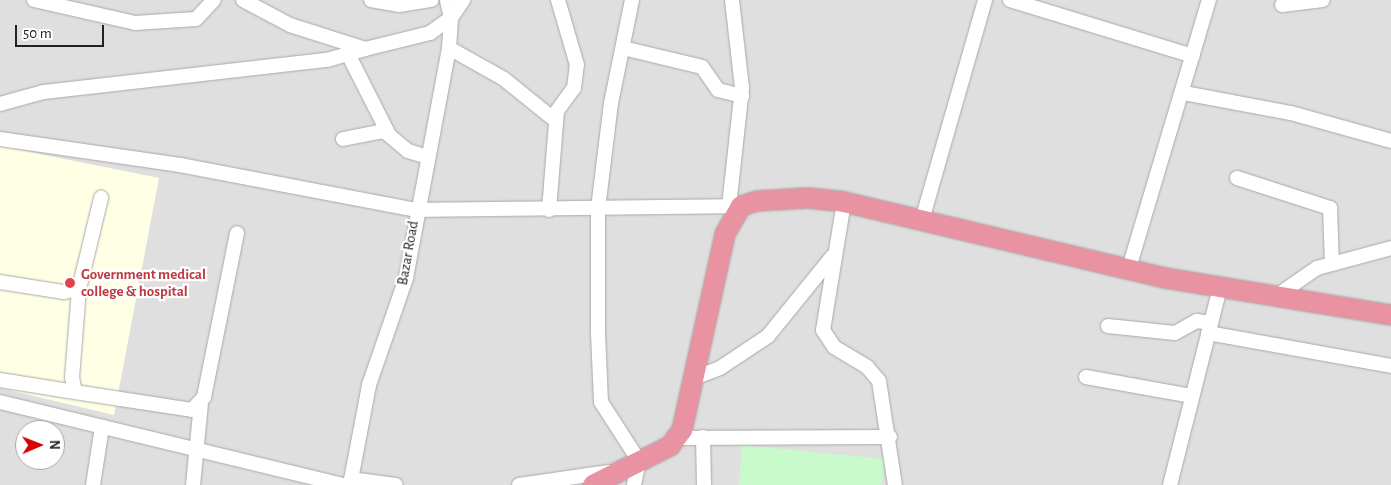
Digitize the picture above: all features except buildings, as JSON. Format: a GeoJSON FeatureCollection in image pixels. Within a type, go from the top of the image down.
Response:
{"type":"FeatureCollection","features":[{"type":"Feature","properties":{"kind":"highway"},"geometry":{"type":"LineString","coordinates":[[594,485],[614,472],[670,446],[676,438],[694,378],[725,234],[735,206],[780,198],[844,202],[1220,288],[1391,315]]}},
{"type":"Feature","properties":{"kind":"street"},"geometry":{"type":"LineString","coordinates":[[34,0],[135,23],[196,19],[214,0]]}},
{"type":"Feature","properties":{"kind":"street"},"geometry":{"type":"LineString","coordinates":[[243,0],[290,25],[365,49]]}},
{"type":"Feature","properties":{"kind":"street"},"geometry":{"type":"LineString","coordinates":[[371,0],[399,5],[432,0]]}},
{"type":"Feature","properties":{"kind":"street","name":"Bazar Road"},"geometry":{"type":"LineString","coordinates":[[348,483],[369,385],[406,278],[416,210],[449,48],[450,18],[447,0]]}},
{"type":"Feature","properties":{"kind":"street"},"geometry":{"type":"LineString","coordinates":[[0,104],[44,92],[327,60],[365,49],[418,38],[450,18],[464,0]]}},
{"type":"Feature","properties":{"kind":"street"},"geometry":{"type":"LineString","coordinates":[[549,210],[556,121],[574,88],[577,65],[558,0]]}},
{"type":"Feature","properties":{"kind":"street"},"geometry":{"type":"LineString","coordinates":[[632,0],[622,48],[598,209],[601,402],[639,461],[634,485]]}},
{"type":"Feature","properties":{"kind":"street"},"geometry":{"type":"LineString","coordinates":[[0,139],[180,165],[416,210],[549,210],[735,206],[742,96],[732,0]]}},
{"type":"Feature","properties":{"kind":"street"},"geometry":{"type":"LineString","coordinates":[[922,220],[985,0]]}},
{"type":"Feature","properties":{"kind":"street"},"geometry":{"type":"LineString","coordinates":[[1010,0],[1193,56]]}},
{"type":"Feature","properties":{"kind":"street"},"geometry":{"type":"LineString","coordinates":[[1129,268],[1184,93],[1209,0]]}},
{"type":"Feature","properties":{"kind":"street"},"geometry":{"type":"LineString","coordinates":[[1282,5],[1322,0]]}},
{"type":"Feature","properties":{"kind":"street"},"geometry":{"type":"LineString","coordinates":[[449,48],[504,79],[556,121]]}},
{"type":"Feature","properties":{"kind":"street"},"geometry":{"type":"LineString","coordinates":[[622,48],[702,67],[718,90],[742,96]]}},
{"type":"Feature","properties":{"kind":"street"},"geometry":{"type":"LineString","coordinates":[[348,54],[388,132],[408,151],[428,157]]}},
{"type":"Feature","properties":{"kind":"street"},"geometry":{"type":"LineString","coordinates":[[1184,93],[1291,113],[1391,141]]}},
{"type":"Feature","properties":{"kind":"street"},"geometry":{"type":"LineString","coordinates":[[343,139],[388,132]]}},
{"type":"Feature","properties":{"kind":"street"},"geometry":{"type":"LineString","coordinates":[[1237,178],[1330,208],[1332,264]]}},
{"type":"Feature","properties":{"kind":"street"},"geometry":{"type":"LineString","coordinates":[[75,392],[72,376],[79,289],[101,198]]}},
{"type":"Feature","properties":{"kind":"street"},"geometry":{"type":"LineString","coordinates":[[844,202],[822,330],[834,347],[867,367],[879,380],[897,485]]}},
{"type":"Feature","properties":{"kind":"street"},"geometry":{"type":"LineString","coordinates":[[192,485],[201,404],[238,233]]}},
{"type":"Feature","properties":{"kind":"street"},"geometry":{"type":"LineString","coordinates":[[1275,297],[1309,272],[1391,248]]}},
{"type":"Feature","properties":{"kind":"street"},"geometry":{"type":"LineString","coordinates":[[694,378],[730,362],[779,326],[834,254]]}},
{"type":"Feature","properties":{"kind":"street"},"geometry":{"type":"LineString","coordinates":[[0,282],[64,292],[79,289]]}},
{"type":"Feature","properties":{"kind":"street"},"geometry":{"type":"LineString","coordinates":[[1170,485],[1220,288]]}},
{"type":"Feature","properties":{"kind":"street"},"geometry":{"type":"LineString","coordinates":[[1108,326],[1175,333],[1197,320],[1209,328],[1391,366]]}},
{"type":"Feature","properties":{"kind":"street"},"geometry":{"type":"LineString","coordinates":[[1086,377],[1192,396]]}},
{"type":"Feature","properties":{"kind":"street"},"geometry":{"type":"LineString","coordinates":[[0,380],[184,412],[201,404]]}},
{"type":"Feature","properties":{"kind":"street"},"geometry":{"type":"LineString","coordinates":[[0,402],[197,450],[348,483],[396,485]]}},
{"type":"Feature","properties":{"kind":"street"},"geometry":{"type":"LineString","coordinates":[[93,485],[102,427]]}},
{"type":"Feature","properties":{"kind":"street"},"geometry":{"type":"LineString","coordinates":[[703,437],[704,485]]}},
{"type":"Feature","properties":{"kind":"street"},"geometry":{"type":"LineString","coordinates":[[676,438],[890,437]]}},
{"type":"Feature","properties":{"kind":"street"},"geometry":{"type":"LineString","coordinates":[[518,485],[614,472]]}},
{"type":"Feature","properties":{"kind":"shaded area"},"geometry":{"type":"Polygon","coordinates":[[[0,0],[1391,0],[1391,485],[0,485],[0,0]]]}},
{"type":"Feature","properties":{"kind":"shaded area","name":"Government medical college & hospital"},"geometry":{"type":"Polygon","coordinates":[[[0,146],[159,178],[114,415],[0,388],[0,146]]]}},
{"type":"Feature","properties":{"kind":"green space"},"geometry":{"type":"Polygon","coordinates":[[[742,445],[884,459],[882,485],[739,485],[742,445]]]}},
{"type":"Feature","properties":{"kind":"place","name":"Government medical college & hospital"},"geometry":{"type":"Point","coordinates":[70,283]}}]}
